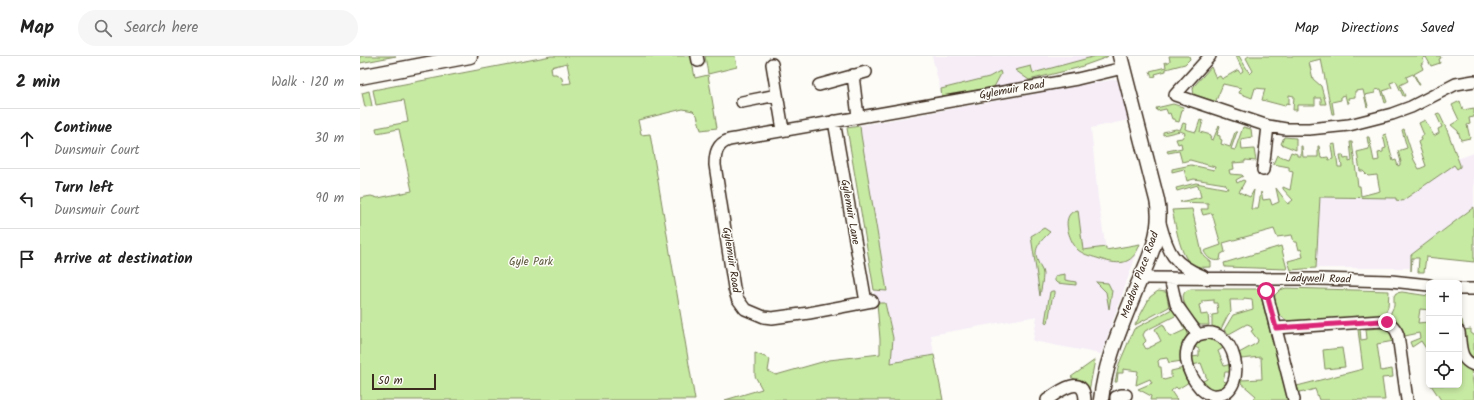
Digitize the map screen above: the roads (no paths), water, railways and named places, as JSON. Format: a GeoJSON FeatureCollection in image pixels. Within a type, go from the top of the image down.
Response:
{"type":"FeatureCollection","features":[{"type":"Feature","properties":{"kind":"main road"},"geometry":{"type":"LineString","coordinates":[[360,77],[429,60],[470,56]]}},
{"type":"Feature","properties":{"kind":"main road","name":"Meadow Place Road"},"geometry":{"type":"LineString","coordinates":[[1101,400],[1109,359],[1155,241],[1159,220],[1157,200],[1121,62]]}},
{"type":"Feature","properties":{"kind":"street"},"geometry":{"type":"LineString","coordinates":[[1210,56],[1175,95],[1268,126],[1295,130],[1319,129],[1375,119],[1411,107],[1456,84],[1474,81]]}},
{"type":"Feature","properties":{"kind":"street","name":"Gylemuir Road"},"geometry":{"type":"LineString","coordinates":[[869,302],[772,318],[760,316],[745,309],[737,298],[734,288],[717,175],[715,156],[718,148],[723,142],[783,130],[1077,79],[1121,62]]}},
{"type":"Feature","properties":{"kind":"street"},"geometry":{"type":"LineString","coordinates":[[772,64],[783,130]]}},
{"type":"Feature","properties":{"kind":"street"},"geometry":{"type":"LineString","coordinates":[[819,85],[866,72]]}},
{"type":"Feature","properties":{"kind":"street"},"geometry":{"type":"LineString","coordinates":[[853,75],[858,117]]}},
{"type":"Feature","properties":{"kind":"street"},"geometry":{"type":"LineString","coordinates":[[742,102],[777,95]]}},
{"type":"Feature","properties":{"kind":"street","name":"Gylemuir Lane"},"geometry":{"type":"LineString","coordinates":[[834,121],[869,302]]}},
{"type":"Feature","properties":{"kind":"street"},"geometry":{"type":"LineString","coordinates":[[1263,170],[1268,126]]}},
{"type":"Feature","properties":{"kind":"street","name":"Ladywell Road"},"geometry":{"type":"LineString","coordinates":[[1159,220],[1167,247],[1174,258],[1180,265],[1207,278]]}},
{"type":"Feature","properties":{"kind":"street","name":"Ladywell Road"},"geometry":{"type":"LineString","coordinates":[[1141,278],[1263,278],[1391,281],[1426,285]]}},
{"type":"Feature","properties":{"kind":"street"},"geometry":{"type":"LineString","coordinates":[[1170,278],[1176,304],[1198,335]]}},
{"type":"Feature","properties":{"kind":"street"},"geometry":{"type":"LineString","coordinates":[[1263,278],[1294,400]]}},
{"type":"Feature","properties":{"kind":"street"},"geometry":{"type":"LineString","coordinates":[[1462,289],[1474,289]]}},
{"type":"Feature","properties":{"kind":"street"},"geometry":{"type":"LineString","coordinates":[[1276,328],[1381,321],[1389,323],[1396,330],[1398,335],[1407,400]]}},
{"type":"Feature","properties":{"kind":"street"},"geometry":{"type":"LineString","coordinates":[[1207,332],[1218,335],[1226,341],[1231,350],[1235,378],[1230,389],[1223,393],[1214,395],[1205,392],[1200,387],[1191,372],[1186,359],[1186,349],[1191,340],[1198,335],[1207,332]]}},
{"type":"Feature","properties":{"kind":"street"},"geometry":{"type":"LineString","coordinates":[[1462,352],[1462,356],[1466,361],[1474,365]]}},
{"type":"Feature","properties":{"kind":"street"},"geometry":{"type":"LineString","coordinates":[[1047,400],[1068,386],[1078,386],[1085,395],[1085,400]]}},
{"type":"Feature","properties":{"kind":"park label","name":"Gyle Park"},"geometry":{"type":"Point","coordinates":[531,262]}}]}
